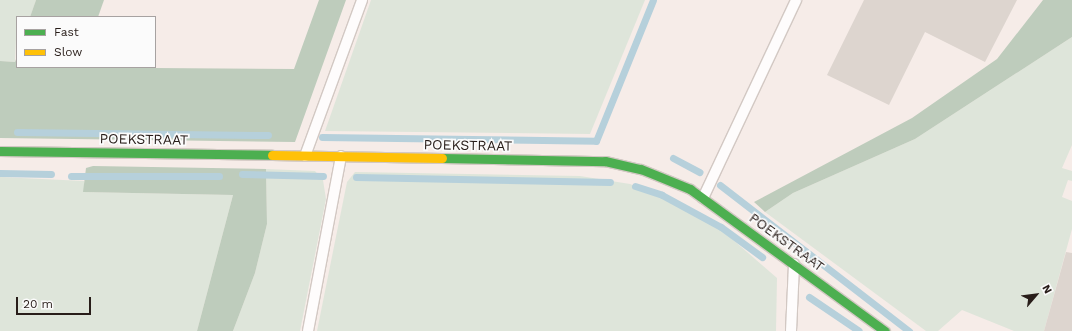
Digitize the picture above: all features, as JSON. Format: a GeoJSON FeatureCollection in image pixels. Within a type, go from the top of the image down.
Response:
{"type":"FeatureCollection","features":[{"type":"Feature","properties":{"kind":"street","name":"POEKSTRAAT"},"geometry":{"type":"LineString","coordinates":[[0,151],[605,161],[641,169],[690,189],[885,331]]}},
{"type":"Feature","properties":{"kind":"lane"},"geometry":{"type":"LineString","coordinates":[[305,156],[362,0]]}},
{"type":"Feature","properties":{"kind":"lane"},"geometry":{"type":"LineString","coordinates":[[703,198],[796,0]]}},
{"type":"Feature","properties":{"kind":"lane"},"geometry":{"type":"LineString","coordinates":[[308,331],[341,156]]}},
{"type":"Feature","properties":{"kind":"lane"},"geometry":{"type":"LineString","coordinates":[[791,331],[794,264]]}},
{"type":"Feature","properties":{"kind":"shaded area"},"geometry":{"type":"Polygon","coordinates":[[[0,0],[36,0],[30,16],[16,16],[15,62],[0,61],[0,0]]]}},
{"type":"Feature","properties":{"kind":"shaded area"},"geometry":{"type":"Polygon","coordinates":[[[371,0],[645,0],[590,134],[325,131],[371,0]]]}},
{"type":"Feature","properties":{"kind":"shaded area"},"geometry":{"type":"Polygon","coordinates":[[[1072,37],[1072,145],[1062,168],[1072,171],[1072,181],[1068,180],[1062,197],[1072,201],[1072,229],[1044,331],[1014,331],[962,310],[938,331],[926,331],[765,212],[793,193],[915,139],[1072,37]]]}},
{"type":"Feature","properties":{"kind":"shaded area"},"geometry":{"type":"Polygon","coordinates":[[[266,169],[315,171],[323,180],[326,199],[300,331],[233,331],[255,273],[267,224],[266,169]]]}},
{"type":"Feature","properties":{"kind":"shaded area"},"geometry":{"type":"Polygon","coordinates":[[[355,172],[580,176],[630,184],[676,203],[717,226],[777,278],[776,331],[317,331],[347,182],[355,172]]]}},
{"type":"Feature","properties":{"kind":"shaded area"},"geometry":{"type":"Polygon","coordinates":[[[0,177],[84,181],[84,192],[233,195],[197,331],[0,331],[0,177]]]}},
{"type":"Feature","properties":{"kind":"green space"},"geometry":{"type":"Polygon","coordinates":[[[36,0],[104,0],[98,16],[30,16],[36,0]]]}},
{"type":"Feature","properties":{"kind":"green space"},"geometry":{"type":"Polygon","coordinates":[[[319,0],[346,0],[295,142],[0,138],[0,61],[15,62],[16,59],[16,68],[294,69],[319,0]]]}},
{"type":"Feature","properties":{"kind":"green space"},"geometry":{"type":"Polygon","coordinates":[[[1043,0],[1072,0],[1072,37],[915,139],[793,193],[765,212],[754,202],[912,118],[997,59],[1043,0]]]}},
{"type":"Feature","properties":{"kind":"green space"},"geometry":{"type":"Polygon","coordinates":[[[93,166],[266,169],[267,224],[255,273],[233,331],[197,331],[233,195],[83,192],[86,168],[93,166]]]}},
{"type":"Feature","properties":{"kind":"building"},"geometry":{"type":"Polygon","coordinates":[[[864,0],[1017,0],[985,62],[925,32],[889,105],[827,75],[864,0]]]}},
{"type":"Feature","properties":{"kind":"building"},"geometry":{"type":"Polygon","coordinates":[[[1066,252],[1072,253],[1072,331],[1044,331],[1066,252]]]}},
{"type":"Feature","properties":{"kind":"waterway"},"geometry":{"type":"LineString","coordinates":[[322,137],[596,141],[653,0]]}},
{"type":"Feature","properties":{"kind":"waterway"},"geometry":{"type":"LineString","coordinates":[[17,132],[268,135]]}},
{"type":"Feature","properties":{"kind":"waterway"},"geometry":{"type":"LineString","coordinates":[[673,158],[699,172]]}},
{"type":"Feature","properties":{"kind":"waterway"},"geometry":{"type":"LineString","coordinates":[[0,173],[51,174]]}},
{"type":"Feature","properties":{"kind":"waterway"},"geometry":{"type":"LineString","coordinates":[[242,174],[323,176]]}},
{"type":"Feature","properties":{"kind":"waterway"},"geometry":{"type":"LineString","coordinates":[[71,176],[219,176]]}},
{"type":"Feature","properties":{"kind":"waterway"},"geometry":{"type":"LineString","coordinates":[[356,177],[610,182]]}},
{"type":"Feature","properties":{"kind":"waterway"},"geometry":{"type":"LineString","coordinates":[[720,185],[909,331]]}},
{"type":"Feature","properties":{"kind":"waterway"},"geometry":{"type":"LineString","coordinates":[[635,186],[662,195],[721,227],[762,257]]}},
{"type":"Feature","properties":{"kind":"waterway"},"geometry":{"type":"LineString","coordinates":[[809,297],[859,331]]}},
{"type":"Feature","properties":{"kind":"traffic: fast"},"geometry":{"type":"LineString","coordinates":[[0,151],[272,155]]}},
{"type":"Feature","properties":{"kind":"traffic: fast"},"geometry":{"type":"LineString","coordinates":[[442,158],[605,161],[641,169],[690,189],[885,331]]}},
{"type":"Feature","properties":{"kind":"traffic: slow"},"geometry":{"type":"LineString","coordinates":[[272,155],[442,158]]}}]}
